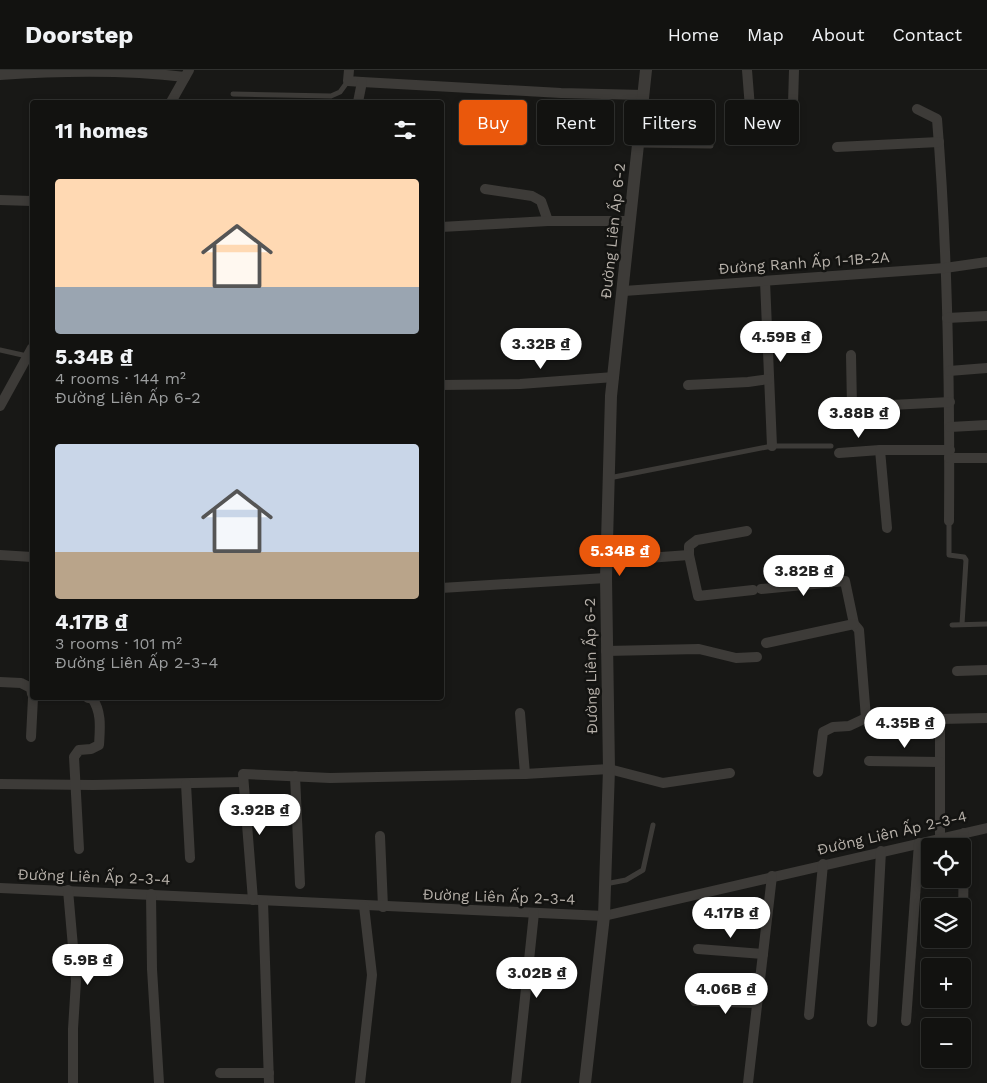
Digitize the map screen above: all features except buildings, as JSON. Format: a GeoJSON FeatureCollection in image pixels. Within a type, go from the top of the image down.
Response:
{"type":"FeatureCollection","features":[{"type":"Feature","properties":{"kind":"street","name":"Đường Liên Ấp 6-2"},"geometry":{"type":"LineString","coordinates":[[643,100],[646,70]]}},
{"type":"Feature","properties":{"kind":"street"},"geometry":{"type":"LineString","coordinates":[[747,70],[749,100]]}},
{"type":"Feature","properties":{"kind":"street"},"geometry":{"type":"LineString","coordinates":[[793,100],[794,70]]}},
{"type":"Feature","properties":{"kind":"street"},"geometry":{"type":"LineString","coordinates":[[0,76],[40,71],[187,73],[171,100]]}},
{"type":"Feature","properties":{"kind":"street"},"geometry":{"type":"LineString","coordinates":[[349,75],[362,82],[561,94],[644,95]]}},
{"type":"Feature","properties":{"kind":"street"},"geometry":{"type":"LineString","coordinates":[[358,100],[362,82]]}},
{"type":"Feature","properties":{"kind":"street"},"geometry":{"type":"LineString","coordinates":[[918,109],[937,119],[944,202],[950,402],[949,521]]}},
{"type":"Feature","properties":{"kind":"street"},"geometry":{"type":"LineString","coordinates":[[837,147],[939,142]]}},
{"type":"Feature","properties":{"kind":"street","name":"Đường Liên Ấp 6-2"},"geometry":{"type":"LineString","coordinates":[[586,1083],[604,916],[609,770],[606,561],[611,396],[624,292],[637,145]]}},
{"type":"Feature","properties":{"kind":"street"},"geometry":{"type":"LineString","coordinates":[[485,189],[532,196],[541,201],[548,221]]}},
{"type":"Feature","properties":{"kind":"street"},"geometry":{"type":"LineString","coordinates":[[0,200],[30,201]]}},
{"type":"Feature","properties":{"kind":"street"},"geometry":{"type":"LineString","coordinates":[[444,227],[548,221],[630,221]]}},
{"type":"Feature","properties":{"kind":"street","name":"Đường Ranh Ấp 1-1B-2A"},"geometry":{"type":"LineString","coordinates":[[624,292],[945,268],[987,262]]}},
{"type":"Feature","properties":{"kind":"street"},"geometry":{"type":"LineString","coordinates":[[765,281],[772,446]]}},
{"type":"Feature","properties":{"kind":"street"},"geometry":{"type":"LineString","coordinates":[[947,318],[987,316]]}},
{"type":"Feature","properties":{"kind":"street"},"geometry":{"type":"LineString","coordinates":[[0,406],[30,352]]}},
{"type":"Feature","properties":{"kind":"street"},"geometry":{"type":"LineString","coordinates":[[851,355],[852,407],[950,402]]}},
{"type":"Feature","properties":{"kind":"street"},"geometry":{"type":"LineString","coordinates":[[949,371],[987,368]]}},
{"type":"Feature","properties":{"kind":"street"},"geometry":{"type":"LineString","coordinates":[[444,385],[520,384],[614,376]]}},
{"type":"Feature","properties":{"kind":"street"},"geometry":{"type":"LineString","coordinates":[[688,385],[748,382],[770,378]]}},
{"type":"Feature","properties":{"kind":"street"},"geometry":{"type":"LineString","coordinates":[[950,427],[987,425]]}},
{"type":"Feature","properties":{"kind":"street"},"geometry":{"type":"LineString","coordinates":[[880,450],[888,528]]}},
{"type":"Feature","properties":{"kind":"street"},"geometry":{"type":"LineString","coordinates":[[839,453],[880,450],[987,458]]}},
{"type":"Feature","properties":{"kind":"street"},"geometry":{"type":"LineString","coordinates":[[747,532],[697,540],[689,546],[689,555],[698,596],[845,581],[862,653],[866,718]]}},
{"type":"Feature","properties":{"kind":"street"},"geometry":{"type":"LineString","coordinates":[[606,561],[689,555]]}},
{"type":"Feature","properties":{"kind":"street"},"geometry":{"type":"LineString","coordinates":[[0,556],[30,557]]}},
{"type":"Feature","properties":{"kind":"street"},"geometry":{"type":"LineString","coordinates":[[444,588],[606,578]]}},
{"type":"Feature","properties":{"kind":"street"},"geometry":{"type":"LineString","coordinates":[[766,643],[854,624]]}},
{"type":"Feature","properties":{"kind":"street"},"geometry":{"type":"LineString","coordinates":[[606,650],[699,650],[736,658],[757,657]]}},
{"type":"Feature","properties":{"kind":"street"},"geometry":{"type":"LineString","coordinates":[[957,671],[987,670]]}},
{"type":"Feature","properties":{"kind":"street"},"geometry":{"type":"LineString","coordinates":[[0,682],[21,683],[30,688]]}},
{"type":"Feature","properties":{"kind":"street"},"geometry":{"type":"LineString","coordinates":[[31,738],[33,700]]}},
{"type":"Feature","properties":{"kind":"street"},"geometry":{"type":"LineString","coordinates":[[80,848],[74,757],[79,750],[91,749],[99,745],[98,707],[93,700]]}},
{"type":"Feature","properties":{"kind":"street"},"geometry":{"type":"LineString","coordinates":[[520,713],[524,774]]}},
{"type":"Feature","properties":{"kind":"street"},"geometry":{"type":"LineString","coordinates":[[818,772],[823,732],[833,727],[849,726],[866,718],[911,716],[940,720],[987,718]]}},
{"type":"Feature","properties":{"kind":"street"},"geometry":{"type":"LineString","coordinates":[[940,720],[940,838]]}},
{"type":"Feature","properties":{"kind":"street"},"geometry":{"type":"LineString","coordinates":[[869,762],[940,762]]}},
{"type":"Feature","properties":{"kind":"street"},"geometry":{"type":"LineString","coordinates":[[220,1074],[269,1078],[258,901],[243,774],[330,778],[524,774],[609,770],[663,783],[730,773]]}},
{"type":"Feature","properties":{"kind":"street"},"geometry":{"type":"LineString","coordinates":[[295,776],[300,884]]}},
{"type":"Feature","properties":{"kind":"street"},"geometry":{"type":"LineString","coordinates":[[0,784],[186,784],[243,782]]}},
{"type":"Feature","properties":{"kind":"street"},"geometry":{"type":"LineString","coordinates":[[186,784],[190,858]]}},
{"type":"Feature","properties":{"kind":"street","name":"Đường Liên Ấp 2-3-4"},"geometry":{"type":"LineString","coordinates":[[940,838],[987,828]]}},
{"type":"Feature","properties":{"kind":"street"},"geometry":{"type":"LineString","coordinates":[[963,898],[964,833]]}},
{"type":"Feature","properties":{"kind":"street"},"geometry":{"type":"LineString","coordinates":[[380,836],[383,907]]}},
{"type":"Feature","properties":{"kind":"street"},"geometry":{"type":"LineString","coordinates":[[906,1021],[919,843]]}},
{"type":"Feature","properties":{"kind":"street","name":"Đường Liên Ấp 2-3-4"},"geometry":{"type":"LineString","coordinates":[[0,888],[604,916],[919,843]]}},
{"type":"Feature","properties":{"kind":"street"},"geometry":{"type":"LineString","coordinates":[[872,1022],[881,851]]}},
{"type":"Feature","properties":{"kind":"street"},"geometry":{"type":"LineString","coordinates":[[809,1015],[823,864]]}},
{"type":"Feature","properties":{"kind":"street"},"geometry":{"type":"LineString","coordinates":[[748,1083],[772,876]]}},
{"type":"Feature","properties":{"kind":"street"},"geometry":{"type":"LineString","coordinates":[[68,890],[76,981],[73,1029],[73,1083]]}},
{"type":"Feature","properties":{"kind":"street"},"geometry":{"type":"LineString","coordinates":[[152,894],[152,969],[159,1083]]}},
{"type":"Feature","properties":{"kind":"street"},"geometry":{"type":"LineString","coordinates":[[360,1083],[372,975],[364,906]]}},
{"type":"Feature","properties":{"kind":"street"},"geometry":{"type":"LineString","coordinates":[[516,1083],[534,913]]}},
{"type":"Feature","properties":{"kind":"street"},"geometry":{"type":"LineString","coordinates":[[698,950],[763,954]]}},
{"type":"Feature","properties":{"kind":"street"},"geometry":{"type":"LineString","coordinates":[[695,1001],[757,1003]]}},
{"type":"Feature","properties":{"kind":"lane"},"geometry":{"type":"LineString","coordinates":[[233,94],[331,96],[340,92],[349,75]]}},
{"type":"Feature","properties":{"kind":"lane"},"geometry":{"type":"LineString","coordinates":[[637,145],[711,146]]}},
{"type":"Feature","properties":{"kind":"lane"},"geometry":{"type":"LineString","coordinates":[[0,350],[30,352]]}},
{"type":"Feature","properties":{"kind":"lane"},"geometry":{"type":"LineString","coordinates":[[609,478],[772,446],[831,446]]}},
{"type":"Feature","properties":{"kind":"lane"},"geometry":{"type":"LineString","coordinates":[[949,521],[949,556],[964,557],[966,560],[962,624]]}},
{"type":"Feature","properties":{"kind":"lane"},"geometry":{"type":"LineString","coordinates":[[952,624],[987,624]]}},
{"type":"Feature","properties":{"kind":"lane"},"geometry":{"type":"LineString","coordinates":[[605,884],[626,880],[643,870],[653,825]]}}]}
